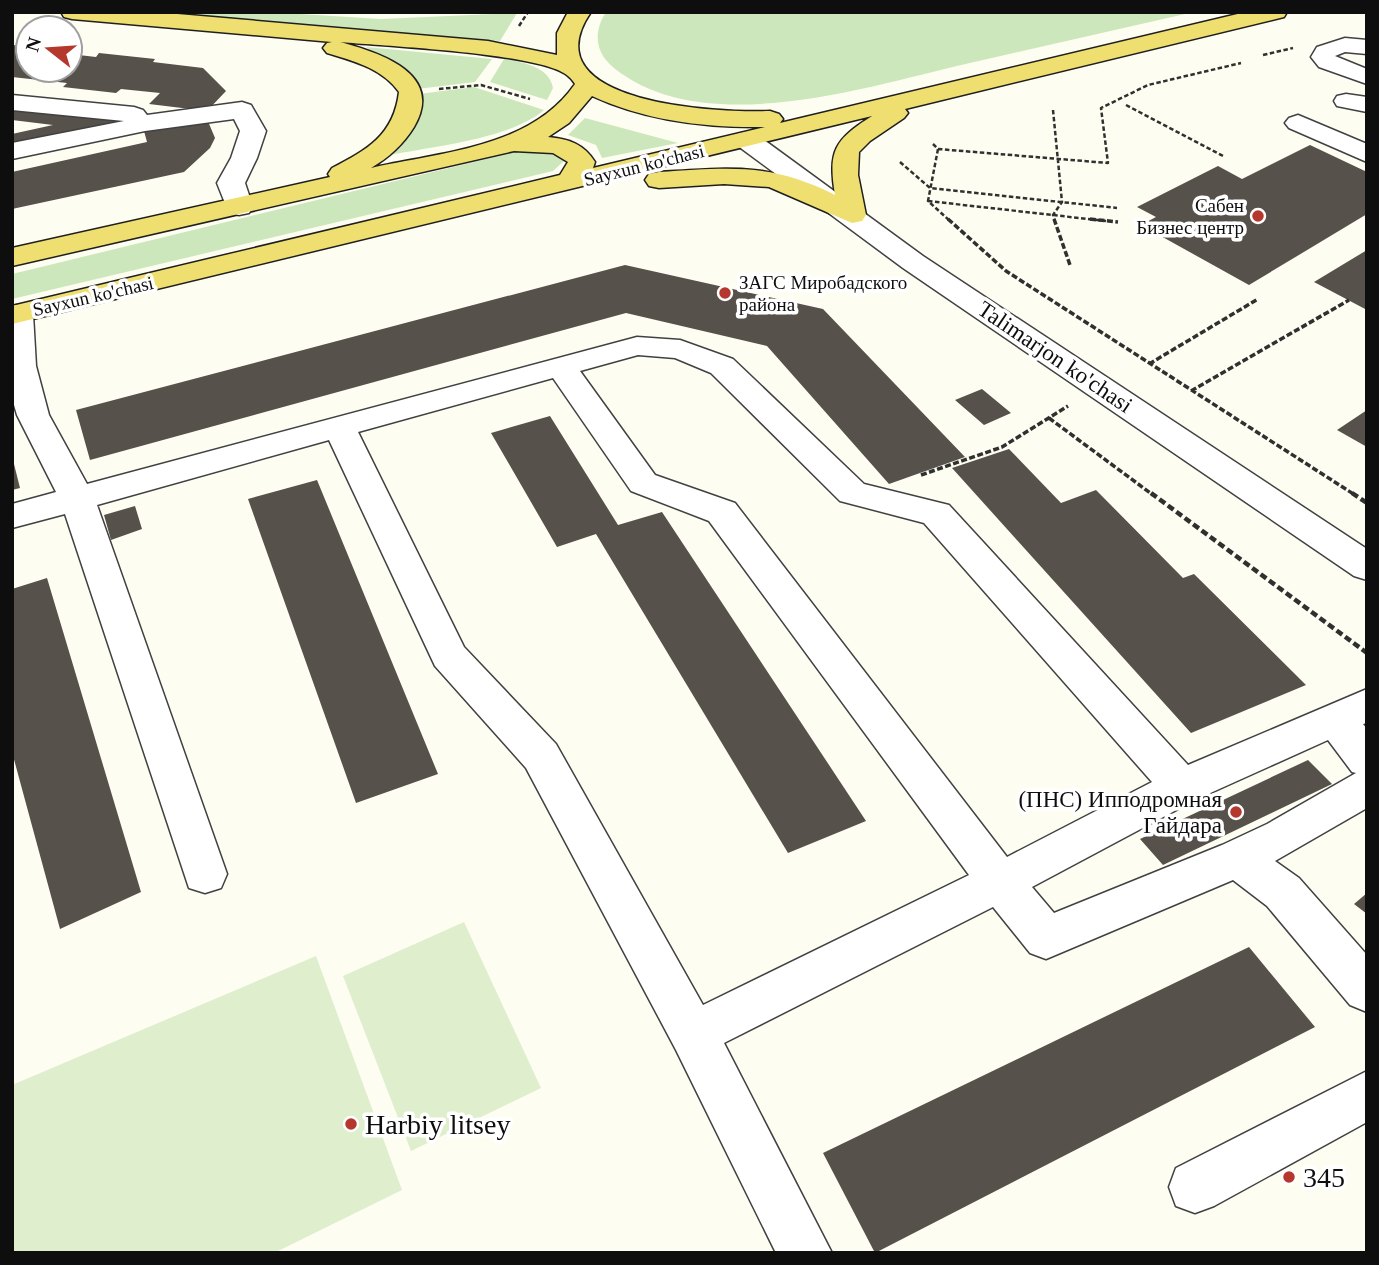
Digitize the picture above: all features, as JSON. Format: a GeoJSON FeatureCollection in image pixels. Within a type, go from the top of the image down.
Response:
{"type":"FeatureCollection","features":[{"type":"Feature","properties":{"kind":"main road"},"geometry":{"type":"LineString","coordinates":[[72,12],[496,49],[541,58],[631,102],[712,120],[768,119],[918,99]]}},
{"type":"Feature","properties":{"kind":"main road"},"geometry":{"type":"LineString","coordinates":[[501,147],[554,124],[575,105],[581,77],[567,51],[568,36],[580,12]]}},
{"type":"Feature","properties":{"kind":"main road","name":"Sayxun ko'chasi"},"geometry":{"type":"LineString","coordinates":[[15,314],[567,184],[1276,12]]}},
{"type":"Feature","properties":{"kind":"main road"},"geometry":{"type":"LineString","coordinates":[[268,30],[371,59],[398,76],[411,92],[411,107],[405,122],[379,152],[342,173],[290,195]]}},
{"type":"Feature","properties":{"kind":"main road"},"geometry":{"type":"LineString","coordinates":[[852,215],[842,158],[846,148],[855,139],[918,99]]}},
{"type":"Feature","properties":{"kind":"main road"},"geometry":{"type":"LineString","coordinates":[[685,116],[747,140]]}},
{"type":"Feature","properties":{"kind":"main road"},"geometry":{"type":"LineString","coordinates":[[12,257],[501,147],[541,142],[570,149],[579,157],[581,165],[577,174],[567,184]]}},
{"type":"Feature","properties":{"kind":"main road"},"geometry":{"type":"LineString","coordinates":[[567,184],[726,175],[760,177],[789,184],[852,215]]}},
{"type":"Feature","properties":{"kind":"street"},"geometry":{"type":"LineString","coordinates":[[1367,47],[1335,47],[1325,52],[1323,57],[1327,62],[1367,78]]}},
{"type":"Feature","properties":{"kind":"street"},"geometry":{"type":"LineString","coordinates":[[12,102],[134,115],[141,124]]}},
{"type":"Feature","properties":{"kind":"street"},"geometry":{"type":"LineString","coordinates":[[12,151],[141,124],[242,110],[253,131],[244,158],[231,183],[239,206]]}},
{"type":"Feature","properties":{"kind":"street"},"geometry":{"type":"LineString","coordinates":[[1297,123],[1367,154]]}},
{"type":"Feature","properties":{"kind":"street","name":"Talimarjon ko'chasi"},"geometry":{"type":"LineString","coordinates":[[747,140],[913,262],[1367,567]]}},
{"type":"Feature","properties":{"kind":"street"},"geometry":{"type":"LineString","coordinates":[[15,314],[20,366],[33,415],[76,498],[205,874]]}},
{"type":"Feature","properties":{"kind":"street"},"geometry":{"type":"LineString","coordinates":[[12,516],[340,429],[637,346],[680,349],[723,366],[852,493],[936,514],[1182,787]]}},
{"type":"Feature","properties":{"kind":"street"},"geometry":{"type":"LineString","coordinates":[[561,366],[643,483],[722,512],[1000,882],[1046,938],[1238,858],[1282,837],[1367,787]]}},
{"type":"Feature","properties":{"kind":"street"},"geometry":{"type":"LineString","coordinates":[[340,429],[449,656],[541,756],[692,1034],[805,1253]]}},
{"type":"Feature","properties":{"kind":"street"},"geometry":{"type":"LineString","coordinates":[[692,1034],[1000,882],[1182,787],[1351,712],[1367,760]]}},
{"type":"Feature","properties":{"kind":"street"},"geometry":{"type":"LineString","coordinates":[[1238,858],[1283,892],[1367,990]]}},
{"type":"Feature","properties":{"kind":"street"},"geometry":{"type":"LineString","coordinates":[[1195,1186],[1367,1095]]}},
{"type":"Feature","properties":{"kind":"path"},"geometry":{"type":"LineString","coordinates":[[933,144],[938,149],[1108,163],[1101,108],[1148,85],[1241,63]]}},
{"type":"Feature","properties":{"kind":"path"},"geometry":{"type":"LineString","coordinates":[[435,89],[481,85],[530,99]]}},
{"type":"Feature","properties":{"kind":"path"},"geometry":{"type":"LineString","coordinates":[[1126,105],[1223,156]]}},
{"type":"Feature","properties":{"kind":"path"},"geometry":{"type":"LineString","coordinates":[[1053,110],[1062,202],[1053,215]]}},
{"type":"Feature","properties":{"kind":"path"},"geometry":{"type":"LineString","coordinates":[[928,201],[938,149]]}},
{"type":"Feature","properties":{"kind":"path"},"geometry":{"type":"LineString","coordinates":[[900,162],[930,188],[1116,208]]}},
{"type":"Feature","properties":{"kind":"path"},"geometry":{"type":"LineString","coordinates":[[928,201],[1118,222]]}},
{"type":"Feature","properties":{"kind":"path"},"geometry":{"type":"LineString","coordinates":[[928,201],[1006,271],[1367,503]]}},
{"type":"Feature","properties":{"kind":"path"},"geometry":{"type":"LineString","coordinates":[[1053,215],[1070,265]]}},
{"type":"Feature","properties":{"kind":"path"},"geometry":{"type":"LineString","coordinates":[[1149,364],[1258,299]]}},
{"type":"Feature","properties":{"kind":"path"},"geometry":{"type":"LineString","coordinates":[[1191,391],[1349,300]]}},
{"type":"Feature","properties":{"kind":"path"},"geometry":{"type":"LineString","coordinates":[[936,514],[917,477],[1002,447],[1099,387]]}},
{"type":"Feature","properties":{"kind":"path"},"geometry":{"type":"LineString","coordinates":[[1049,418],[1367,653]]}},
{"type":"Feature","properties":{"kind":"green space"},"geometry":{"type":"Polygon","coordinates":[[[152,12],[268,12],[381,19],[517,13],[500,41],[152,12]]]}},
{"type":"Feature","properties":{"kind":"green space"},"geometry":{"type":"Polygon","coordinates":[[[606,12],[1194,12],[837,94],[788,102],[740,105],[694,101],[651,90],[614,68],[603,56],[598,42],[599,27],[606,12]]]}},
{"type":"Feature","properties":{"kind":"green space"},"geometry":{"type":"Polygon","coordinates":[[[366,47],[492,59],[475,82],[417,89],[405,72],[366,47]]]}},
{"type":"Feature","properties":{"kind":"green space"},"geometry":{"type":"Polygon","coordinates":[[[504,59],[527,64],[547,75],[553,88],[547,100],[490,82],[504,59]]]}},
{"type":"Feature","properties":{"kind":"green space"},"geometry":{"type":"Polygon","coordinates":[[[474,87],[544,110],[529,120],[492,135],[390,155],[419,94],[474,87]]]}},
{"type":"Feature","properties":{"kind":"green space"},"geometry":{"type":"Polygon","coordinates":[[[585,118],[678,143],[602,158],[596,145],[568,135],[585,118]]]}},
{"type":"Feature","properties":{"kind":"green space"},"geometry":{"type":"Polygon","coordinates":[[[536,147],[551,149],[565,160],[553,171],[12,299],[12,274],[536,147]]]}},
{"type":"Feature","properties":{"kind":"green space"},"geometry":{"type":"Polygon","coordinates":[[[464,922],[541,1088],[411,1151],[343,976],[464,922]]]}},
{"type":"Feature","properties":{"kind":"green space"},"geometry":{"type":"Polygon","coordinates":[[[316,956],[402,1190],[274,1253],[12,1253],[12,1085],[316,956]]]}},
{"type":"Feature","properties":{"kind":"building"},"geometry":{"type":"Polygon","coordinates":[[[12,45],[14,77],[12,77],[12,45]]]}},
{"type":"Feature","properties":{"kind":"building"},"geometry":{"type":"Polygon","coordinates":[[[99,53],[203,68],[226,91],[207,111],[149,104],[160,93],[121,89],[116,93],[63,87],[66,84],[84,84],[84,56],[96,57],[99,53]]]}},
{"type":"Feature","properties":{"kind":"building"},"geometry":{"type":"Polygon","coordinates":[[[12,109],[121,121],[12,143],[12,134],[53,125],[12,120],[12,109]]]}},
{"type":"Feature","properties":{"kind":"building"},"geometry":{"type":"Polygon","coordinates":[[[207,119],[215,138],[210,148],[184,172],[12,209],[12,172],[147,142],[144,131],[207,119]]]}},
{"type":"Feature","properties":{"kind":"building","name":"Сабен Бизнес центр"},"geometry":{"type":"Polygon","coordinates":[[[1310,145],[1367,172],[1367,214],[1249,285],[1141,225],[1156,217],[1137,207],[1218,166],[1242,179],[1310,145]]]}},
{"type":"Feature","properties":{"kind":"building"},"geometry":{"type":"Polygon","coordinates":[[[1367,250],[1367,310],[1314,282],[1367,250]]]}},
{"type":"Feature","properties":{"kind":"building"},"geometry":{"type":"Polygon","coordinates":[[[625,265],[823,309],[965,457],[889,484],[767,346],[626,313],[90,460],[76,410],[625,265]]]}},
{"type":"Feature","properties":{"kind":"building"},"geometry":{"type":"Polygon","coordinates":[[[982,389],[1011,413],[984,425],[955,400],[982,389]]]}},
{"type":"Feature","properties":{"kind":"building"},"geometry":{"type":"Polygon","coordinates":[[[1367,410],[1367,447],[1337,430],[1367,410]]]}},
{"type":"Feature","properties":{"kind":"building"},"geometry":{"type":"Polygon","coordinates":[[[550,416],[618,525],[662,512],[866,821],[788,853],[596,534],[557,547],[491,433],[550,416]]]}},
{"type":"Feature","properties":{"kind":"building"},"geometry":{"type":"Polygon","coordinates":[[[1009,449],[1061,503],[1096,490],[1183,578],[1194,574],[1306,685],[1191,733],[952,468],[1009,449]]]}},
{"type":"Feature","properties":{"kind":"building"},"geometry":{"type":"Polygon","coordinates":[[[12,456],[20,488],[12,490],[12,456]]]}},
{"type":"Feature","properties":{"kind":"building"},"geometry":{"type":"Polygon","coordinates":[[[317,480],[438,774],[356,803],[248,499],[317,480]]]}},
{"type":"Feature","properties":{"kind":"building"},"geometry":{"type":"Polygon","coordinates":[[[135,506],[142,529],[111,540],[104,515],[135,506]]]}},
{"type":"Feature","properties":{"kind":"building"},"geometry":{"type":"Polygon","coordinates":[[[47,578],[141,892],[60,929],[12,752],[12,589],[47,578]]]}},
{"type":"Feature","properties":{"kind":"building","name":"(ПНС) Ипподромная Гайдара"},"geometry":{"type":"Polygon","coordinates":[[[1308,760],[1332,784],[1163,865],[1140,839],[1308,760]]]}},
{"type":"Feature","properties":{"kind":"building"},"geometry":{"type":"Polygon","coordinates":[[[1367,893],[1367,914],[1354,904],[1367,893]]]}},
{"type":"Feature","properties":{"kind":"building"},"geometry":{"type":"Polygon","coordinates":[[[1249,947],[1315,1027],[875,1253],[823,1153],[1249,947]]]}},
{"type":"Feature","properties":{"kind":"place","name":"Сабен Бизнес центр"},"geometry":{"type":"Point","coordinates":[1258,216]}},
{"type":"Feature","properties":{"kind":"place","name":"ЗАГС Миробадского района"},"geometry":{"type":"Point","coordinates":[725,293]}},
{"type":"Feature","properties":{"kind":"place","name":"(ПНС) Ипподромная Гайдара"},"geometry":{"type":"Point","coordinates":[1236,812]}},
{"type":"Feature","properties":{"kind":"place","name":"Harbiy litsey"},"geometry":{"type":"Point","coordinates":[351,1124]}},
{"type":"Feature","properties":{"kind":"place","name":"345"},"geometry":{"type":"Point","coordinates":[1289,1177]}}]}
